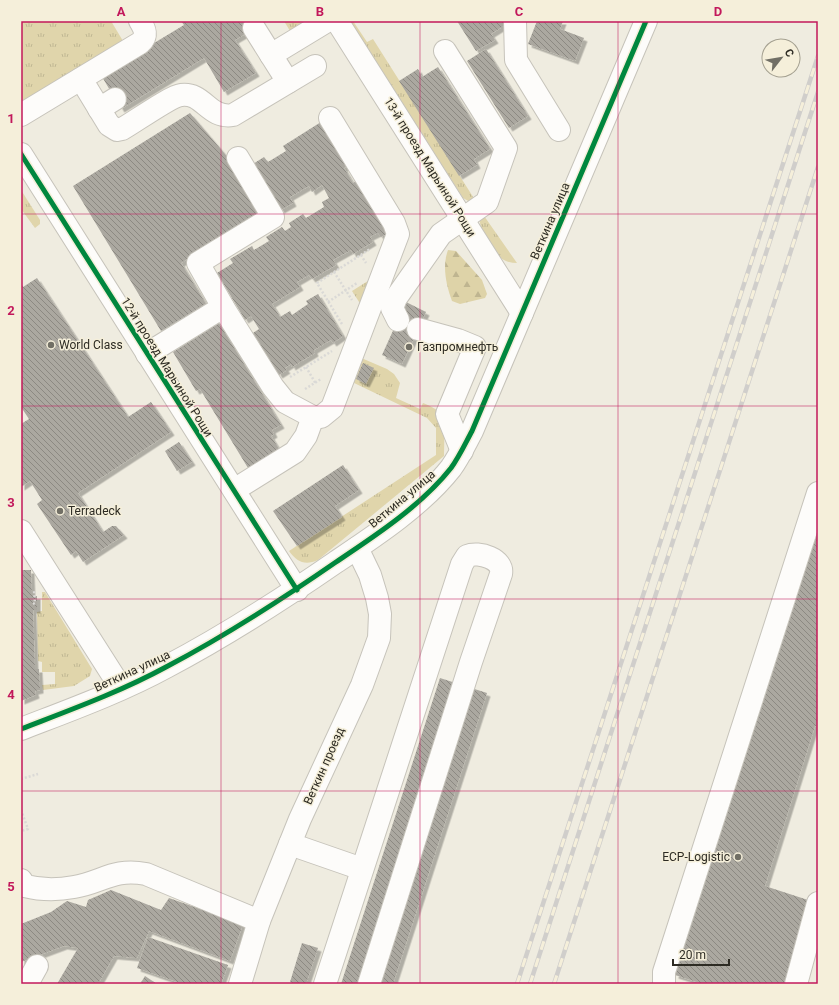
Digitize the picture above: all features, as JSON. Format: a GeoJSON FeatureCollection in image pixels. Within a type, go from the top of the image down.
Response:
{"type":"FeatureCollection","features":[{"type":"Feature","properties":{"kind":"street"},"geometry":{"type":"LineString","coordinates":[[21,115],[143,40],[145,29],[140,21]]}},
{"type":"Feature","properties":{"kind":"street"},"geometry":{"type":"LineString","coordinates":[[271,55],[327,21]]}},
{"type":"Feature","properties":{"kind":"street","name":"13-й проезд Марьиной Рощи"},"geometry":{"type":"LineString","coordinates":[[337,21],[522,314]]}},
{"type":"Feature","properties":{"kind":"street"},"geometry":{"type":"LineString","coordinates":[[515,21],[516,60],[559,130]]}},
{"type":"Feature","properties":{"kind":"street","name":"Веткина улица"},"geometry":{"type":"LineString","coordinates":[[21,729],[80,707],[166,668],[263,612],[357,548],[399,517],[436,485],[451,468],[472,431],[646,21]]}},
{"type":"Feature","properties":{"kind":"street"},"geometry":{"type":"LineString","coordinates":[[254,28],[288,82]]}},
{"type":"Feature","properties":{"kind":"street"},"geometry":{"type":"LineString","coordinates":[[398,320],[392,308],[396,298],[441,234],[487,202],[506,148],[446,51]]}},
{"type":"Feature","properties":{"kind":"street"},"geometry":{"type":"LineString","coordinates":[[81,79],[107,104],[109,125],[116,130],[122,129],[181,95],[196,98],[215,113],[227,116],[240,111],[315,66]]}},
{"type":"Feature","properties":{"kind":"street"},"geometry":{"type":"LineString","coordinates":[[238,158],[273,217],[198,263],[223,307],[279,395],[313,417],[321,417],[332,408],[397,240],[397,232],[394,223],[330,118]]}},
{"type":"Feature","properties":{"kind":"street","name":"12-й проезд Марьиной Рощи"},"geometry":{"type":"LineString","coordinates":[[21,154],[296,590]]}},
{"type":"Feature","properties":{"kind":"street"},"geometry":{"type":"LineString","coordinates":[[147,354],[223,307]]}},
{"type":"Feature","properties":{"kind":"street"},"geometry":{"type":"LineString","coordinates":[[418,329],[458,340],[475,347],[447,414],[462,450]]}},
{"type":"Feature","properties":{"kind":"street"},"geometry":{"type":"LineString","coordinates":[[234,490],[295,452],[306,436],[313,417]]}},
{"type":"Feature","properties":{"kind":"street"},"geometry":{"type":"LineString","coordinates":[[664,984],[664,972],[818,493]]}},
{"type":"Feature","properties":{"kind":"street"},"geometry":{"type":"LineString","coordinates":[[21,531],[121,688]]}},
{"type":"Feature","properties":{"kind":"street","name":"Веткин проезд"},"geometry":{"type":"LineString","coordinates":[[240,984],[259,921],[290,844],[362,685],[379,638],[380,614],[377,598],[370,575],[357,548]]}},
{"type":"Feature","properties":{"kind":"street"},"geometry":{"type":"LineString","coordinates":[[325,984],[462,564],[467,556],[475,554],[497,562],[501,566],[501,574],[471,662],[369,984]]}},
{"type":"Feature","properties":{"kind":"street"},"geometry":{"type":"LineString","coordinates":[[290,844],[362,869]]}},
{"type":"Feature","properties":{"kind":"street"},"geometry":{"type":"LineString","coordinates":[[21,880],[25,886],[39,890],[74,887],[114,874],[130,871],[146,874],[259,921]]}},
{"type":"Feature","properties":{"kind":"street"},"geometry":{"type":"LineString","coordinates":[[796,984],[818,903]]}},
{"type":"Feature","properties":{"kind":"path"},"geometry":{"type":"LineString","coordinates":[[345,328],[317,283],[397,232]]}},
{"type":"Feature","properties":{"kind":"path"},"geometry":{"type":"LineString","coordinates":[[334,272],[365,320]]}},
{"type":"Feature","properties":{"kind":"path"},"geometry":{"type":"LineString","coordinates":[[328,302],[360,282]]}},
{"type":"Feature","properties":{"kind":"path"},"geometry":{"type":"LineString","coordinates":[[279,395],[333,351]]}},
{"type":"Feature","properties":{"kind":"path"},"geometry":{"type":"LineString","coordinates":[[279,395],[322,379]]}},
{"type":"Feature","properties":{"kind":"path"},"geometry":{"type":"LineString","coordinates":[[32,604],[35,603],[34,596]]}},
{"type":"Feature","properties":{"kind":"path"},"geometry":{"type":"LineString","coordinates":[[21,779],[38,774]]}},
{"type":"Feature","properties":{"kind":"path"},"geometry":{"type":"LineString","coordinates":[[21,810],[28,829],[21,831]]}},
{"type":"Feature","properties":{"kind":"green space"},"geometry":{"type":"Polygon","coordinates":[[[21,21],[111,21],[123,41],[21,103],[21,21]]]}},
{"type":"Feature","properties":{"kind":"green space"},"geometry":{"type":"Polygon","coordinates":[[[284,21],[307,21],[290,31],[284,21]]]}},
{"type":"Feature","properties":{"kind":"green space"},"geometry":{"type":"Polygon","coordinates":[[[350,21],[353,21],[367,42],[373,39],[475,200],[470,202],[463,198],[350,21]]]}},
{"type":"Feature","properties":{"kind":"green space"},"geometry":{"type":"Polygon","coordinates":[[[21,190],[40,220],[40,224],[35,228],[21,209],[21,190]]]}},
{"type":"Feature","properties":{"kind":"green space"},"geometry":{"type":"Polygon","coordinates":[[[482,213],[517,263],[502,259],[492,247],[481,226],[480,219],[482,213]]]}},
{"type":"Feature","properties":{"kind":"green space"},"geometry":{"type":"Polygon","coordinates":[[[448,250],[456,251],[482,280],[487,294],[485,298],[460,304],[452,301],[448,289],[445,269],[448,250]]]}},
{"type":"Feature","properties":{"kind":"green space"},"geometry":{"type":"Polygon","coordinates":[[[371,279],[361,305],[352,291],[371,279]]]}},
{"type":"Feature","properties":{"kind":"green space"},"geometry":{"type":"Polygon","coordinates":[[[359,357],[387,369],[394,374],[400,383],[396,398],[420,409],[423,403],[438,411],[444,428],[444,456],[318,560],[305,563],[295,558],[289,551],[436,455],[436,428],[427,418],[352,382],[359,357]]]}},
{"type":"Feature","properties":{"kind":"green space"},"geometry":{"type":"Polygon","coordinates":[[[42,592],[45,592],[92,669],[90,676],[74,686],[43,690],[42,685],[55,684],[55,672],[42,672],[42,662],[38,661],[37,612],[42,611],[42,592]]]}},
{"type":"Feature","properties":{"kind":"building"},"geometry":{"type":"Polygon","coordinates":[[[181,21],[260,21],[262,24],[235,40],[256,73],[224,92],[204,58],[121,109],[101,75],[184,25],[181,21]]]}},
{"type":"Feature","properties":{"kind":"building"},"geometry":{"type":"Polygon","coordinates":[[[457,21],[510,22],[491,34],[495,40],[476,51],[457,21]]]}},
{"type":"Feature","properties":{"kind":"building"},"geometry":{"type":"Polygon","coordinates":[[[537,21],[563,21],[560,29],[584,38],[575,61],[528,44],[537,21]]]}},
{"type":"Feature","properties":{"kind":"building"},"geometry":{"type":"Polygon","coordinates":[[[486,49],[528,116],[509,128],[467,61],[486,49]]]}},
{"type":"Feature","properties":{"kind":"building"},"geometry":{"type":"Polygon","coordinates":[[[438,67],[490,149],[474,159],[477,165],[459,176],[399,81],[418,69],[422,77],[438,67]]]}},
{"type":"Feature","properties":{"kind":"building"},"geometry":{"type":"Polygon","coordinates":[[[190,113],[230,160],[262,212],[181,263],[206,304],[161,331],[73,186],[190,113]]]}},
{"type":"Feature","properties":{"kind":"building"},"geometry":{"type":"Polygon","coordinates":[[[321,122],[347,166],[344,168],[353,183],[356,181],[388,233],[381,237],[378,233],[370,237],[373,242],[353,254],[351,250],[333,260],[336,265],[312,279],[309,275],[297,282],[300,287],[272,304],[280,317],[290,311],[292,315],[308,304],[306,301],[318,294],[343,336],[333,343],[331,340],[314,350],[315,353],[292,367],[291,364],[285,368],[287,370],[279,375],[253,333],[259,329],[251,316],[245,320],[217,273],[233,263],[230,259],[252,246],[254,250],[269,241],[266,237],[282,227],[285,231],[291,227],[289,223],[303,214],[306,218],[324,207],[322,202],[329,198],[322,185],[312,192],[309,186],[290,197],[293,203],[281,210],[253,164],[264,157],[268,162],[286,151],[283,146],[321,122]]]}},
{"type":"Feature","properties":{"kind":"building","name":"World Class"},"geometry":{"type":"Polygon","coordinates":[[[37,278],[128,417],[151,402],[171,432],[78,493],[103,532],[112,526],[116,526],[124,535],[83,562],[76,551],[71,555],[37,504],[42,500],[30,481],[21,487],[21,424],[29,419],[21,407],[21,283],[23,287],[37,278]]]}},
{"type":"Feature","properties":{"kind":"building"},"geometry":{"type":"Polygon","coordinates":[[[406,302],[426,312],[402,364],[382,355],[406,302]]]}},
{"type":"Feature","properties":{"kind":"building"},"geometry":{"type":"Polygon","coordinates":[[[219,323],[281,425],[272,430],[274,434],[271,436],[279,449],[248,468],[200,389],[196,391],[173,352],[219,323]]]}},
{"type":"Feature","properties":{"kind":"building"},"geometry":{"type":"Polygon","coordinates":[[[363,363],[374,368],[366,384],[356,379],[363,363]]]}},
{"type":"Feature","properties":{"kind":"building"},"geometry":{"type":"Polygon","coordinates":[[[179,442],[192,462],[177,471],[165,451],[179,442]]]}},
{"type":"Feature","properties":{"kind":"building"},"geometry":{"type":"Polygon","coordinates":[[[343,465],[359,490],[335,506],[342,517],[297,546],[273,511],[343,465]]]}},
{"type":"Feature","properties":{"kind":"building"},"geometry":{"type":"Polygon","coordinates":[[[818,524],[818,727],[815,726],[765,886],[808,900],[788,984],[703,984],[675,975],[758,707],[818,524]]]}},
{"type":"Feature","properties":{"kind":"building"},"geometry":{"type":"Polygon","coordinates":[[[21,570],[31,570],[32,596],[37,596],[37,610],[33,610],[35,669],[39,669],[40,690],[35,691],[36,695],[21,701],[21,570]]]}},
{"type":"Feature","properties":{"kind":"building"},"geometry":{"type":"Polygon","coordinates":[[[440,678],[487,693],[393,984],[341,984],[440,678]]]}},
{"type":"Feature","properties":{"kind":"building"},"geometry":{"type":"Polygon","coordinates":[[[111,890],[161,910],[169,898],[243,924],[230,961],[149,931],[137,958],[114,956],[98,984],[57,984],[78,948],[64,946],[21,962],[21,924],[51,912],[67,901],[86,907],[88,900],[111,890]]]}},
{"type":"Feature","properties":{"kind":"building"},"geometry":{"type":"Polygon","coordinates":[[[148,937],[228,965],[221,984],[183,984],[137,968],[148,937]]]}},
{"type":"Feature","properties":{"kind":"building"},"geometry":{"type":"Polygon","coordinates":[[[302,943],[318,948],[306,984],[295,984],[290,982],[302,943]]]}},
{"type":"Feature","properties":{"kind":"building"},"geometry":{"type":"Polygon","coordinates":[[[145,976],[157,984],[140,984],[145,976]]]}},
{"type":"Feature","properties":{"kind":"railway"},"geometry":{"type":"LineString","coordinates":[[517,984],[818,56]]}},
{"type":"Feature","properties":{"kind":"railway"},"geometry":{"type":"LineString","coordinates":[[530,984],[818,92]]}},
{"type":"Feature","properties":{"kind":"railway"},"geometry":{"type":"LineString","coordinates":[[554,984],[818,167]]}},
{"type":"Feature","properties":{"kind":"cycle path"},"geometry":{"type":"LineString","coordinates":[[21,729],[131,685],[231,630],[295,590],[382,531],[426,495],[439,482],[454,464],[472,431],[646,21]]}},
{"type":"Feature","properties":{"kind":"cycle path"},"geometry":{"type":"LineString","coordinates":[[21,154],[297,590]]}},
{"type":"Feature","properties":{"kind":"place","name":"World Class"},"geometry":{"type":"Point","coordinates":[51,345]}},
{"type":"Feature","properties":{"kind":"place","name":"Газпромнефть"},"geometry":{"type":"Point","coordinates":[409,347]}},
{"type":"Feature","properties":{"kind":"place","name":"Terradeck"},"geometry":{"type":"Point","coordinates":[60,511]}},
{"type":"Feature","properties":{"kind":"place","name":"ECP-Logistic"},"geometry":{"type":"Point","coordinates":[738,857]}}]}
